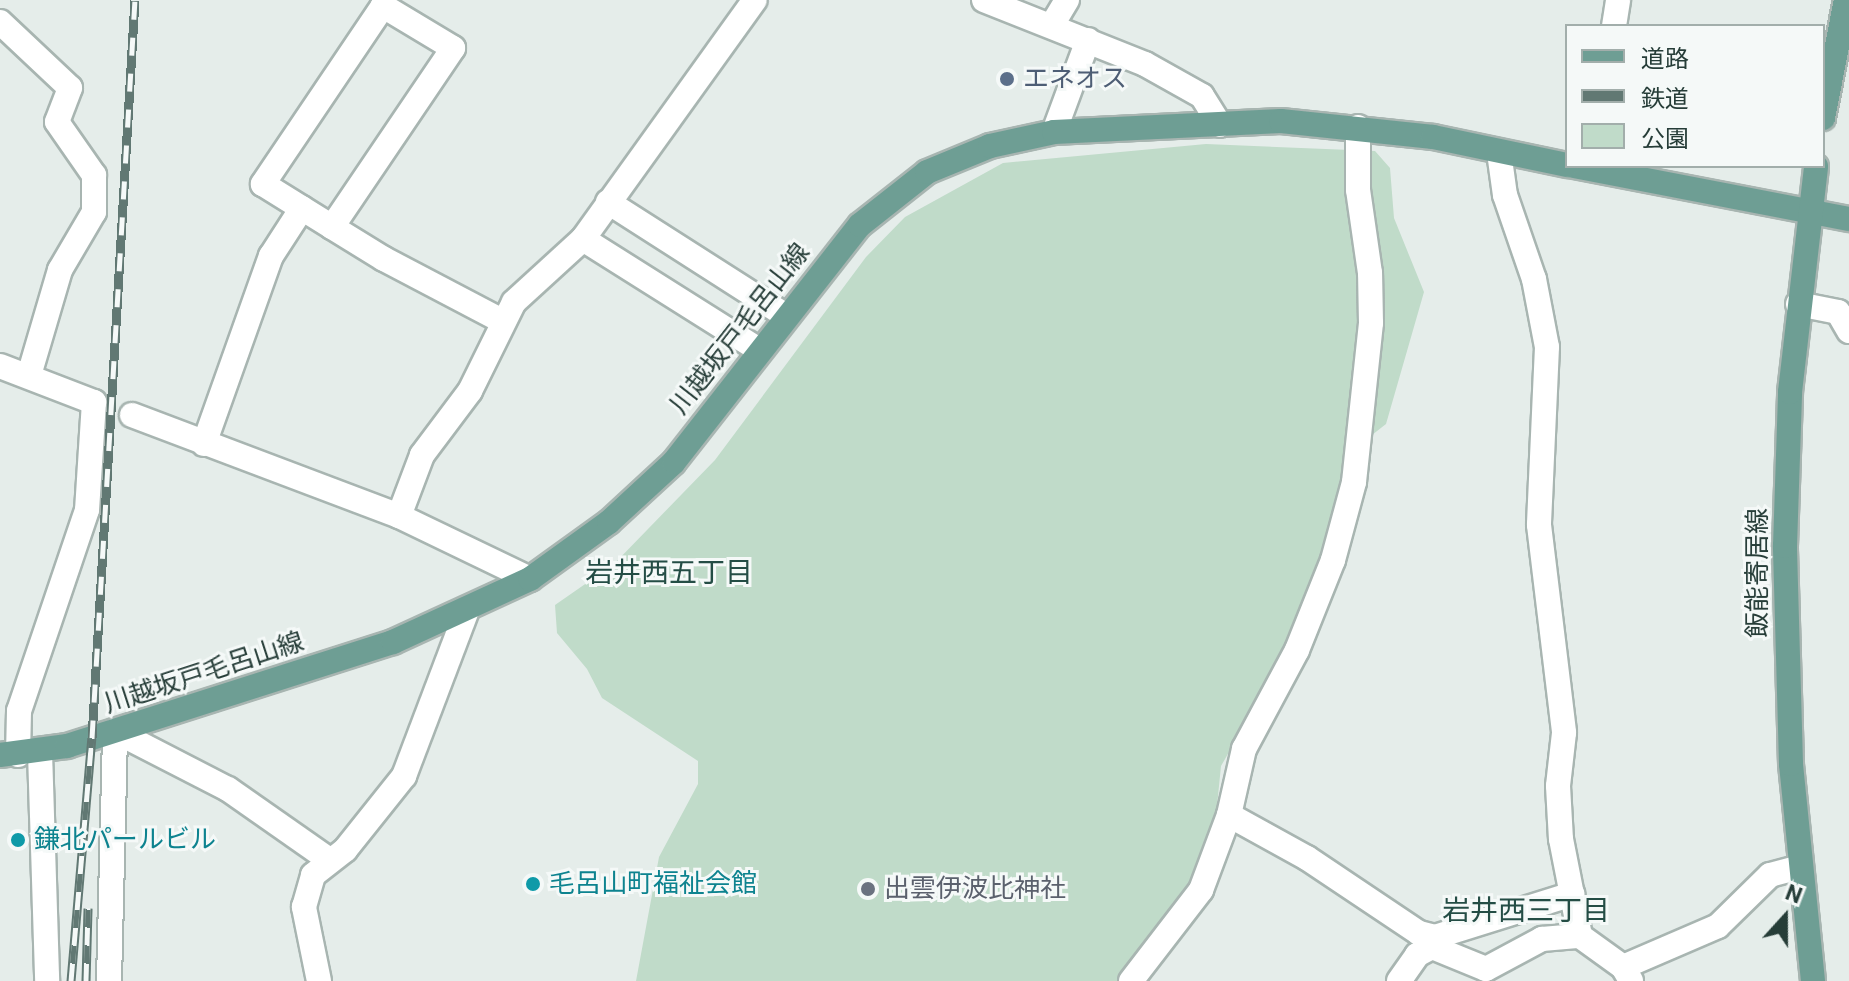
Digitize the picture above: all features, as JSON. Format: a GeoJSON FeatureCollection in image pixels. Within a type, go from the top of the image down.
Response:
{"type":"FeatureCollection","features":[{"type":"Feature","properties":{"kind":"main road"},"geometry":{"type":"LineString","coordinates":[[1825,108],[1846,0]]}},
{"type":"Feature","properties":{"kind":"main road","name":"川越坂戸毛呂山線"},"geometry":{"type":"LineString","coordinates":[[19,754],[115,731],[393,642],[466,613],[530,579],[609,522],[674,462],[758,349],[860,225],[927,172],[990,146],[1054,132],[1281,121],[1358,127],[1565,165]]}},
{"type":"Feature","properties":{"kind":"main road"},"geometry":{"type":"LineString","coordinates":[[1584,168],[1849,219]]}},
{"type":"Feature","properties":{"kind":"main road","name":"飯能寄居線"},"geometry":{"type":"LineString","coordinates":[[1813,981],[1800,867],[1785,582],[1798,304],[1816,168]]}},
{"type":"Feature","properties":{"kind":"street"},"geometry":{"type":"LineString","coordinates":[[399,516],[422,455],[470,391],[514,302],[583,239],[755,0]]}},
{"type":"Feature","properties":{"kind":"street"},"geometry":{"type":"LineString","coordinates":[[984,0],[1088,40],[1202,96],[1220,125]]}},
{"type":"Feature","properties":{"kind":"street"},"geometry":{"type":"LineString","coordinates":[[1052,25],[1067,0]]}},
{"type":"Feature","properties":{"kind":"street"},"geometry":{"type":"LineString","coordinates":[[1614,24],[1618,0]]}},
{"type":"Feature","properties":{"kind":"street"},"geometry":{"type":"LineString","coordinates":[[332,227],[453,48],[383,6],[263,184],[332,227],[502,321]]}},
{"type":"Feature","properties":{"kind":"street"},"geometry":{"type":"LineString","coordinates":[[0,22],[70,88],[57,122],[94,175],[94,212],[60,270],[29,375]]}},
{"type":"Feature","properties":{"kind":"street"},"geometry":{"type":"LineString","coordinates":[[1054,132],[1088,40]]}},
{"type":"Feature","properties":{"kind":"street"},"geometry":{"type":"LineString","coordinates":[[1131,981],[1201,890],[1229,815],[1244,749],[1297,650],[1333,560],[1354,482],[1371,323],[1370,273],[1358,190],[1358,127]]}},
{"type":"Feature","properties":{"kind":"street"},"geometry":{"type":"LineString","coordinates":[[1499,152],[1505,195],[1534,279],[1547,347],[1539,525],[1563,718],[1558,786],[1580,936],[1627,974],[1718,926],[1770,875],[1800,867]]}},
{"type":"Feature","properties":{"kind":"street"},"geometry":{"type":"LineString","coordinates":[[608,202],[785,315]]}},
{"type":"Feature","properties":{"kind":"street"},"geometry":{"type":"LineString","coordinates":[[204,444],[271,256],[302,208]]}},
{"type":"Feature","properties":{"kind":"street"},"geometry":{"type":"LineString","coordinates":[[583,239],[758,349]]}},
{"type":"Feature","properties":{"kind":"street"},"geometry":{"type":"LineString","coordinates":[[1798,304],[1838,312],[1849,331]]}},
{"type":"Feature","properties":{"kind":"street"},"geometry":{"type":"LineString","coordinates":[[0,366],[94,402],[87,510],[19,711],[19,754],[47,981]]}},
{"type":"Feature","properties":{"kind":"street"},"geometry":{"type":"LineString","coordinates":[[132,415],[399,516],[530,579]]}},
{"type":"Feature","properties":{"kind":"street"},"geometry":{"type":"LineString","coordinates":[[319,981],[304,907],[313,875],[328,859],[345,850],[404,776],[466,613]]}},
{"type":"Feature","properties":{"kind":"street"},"geometry":{"type":"LineString","coordinates":[[109,981],[115,731],[228,789],[328,859]]}},
{"type":"Feature","properties":{"kind":"street"},"geometry":{"type":"LineString","coordinates":[[1229,815],[1307,858],[1419,933],[1435,937],[1572,894]]}},
{"type":"Feature","properties":{"kind":"street"},"geometry":{"type":"LineString","coordinates":[[1399,981],[1417,955],[1432,947],[1486,969],[1542,939],[1580,936]]}},
{"type":"Feature","properties":{"kind":"green space"},"geometry":{"type":"Polygon","coordinates":[[[1206,144],[1375,151],[1390,168],[1394,218],[1424,292],[1386,424],[1349,453],[1311,585],[1267,686],[1221,766],[1216,816],[1198,868],[1176,908],[1142,944],[1118,981],[636,981],[659,857],[698,784],[698,761],[602,698],[587,669],[557,633],[555,605],[614,564],[715,460],[866,257],[905,217],[1003,163],[1206,144]]]}},
{"type":"Feature","properties":{"kind":"railway"},"geometry":{"type":"LineString","coordinates":[[71,981],[92,738],[135,0]]}},
{"type":"Feature","properties":{"kind":"railway"},"geometry":{"type":"LineString","coordinates":[[86,981],[88,908]]}},
{"type":"Feature","properties":{"kind":"place","name":"エネオス"},"geometry":{"type":"Point","coordinates":[1007,79]}},
{"type":"Feature","properties":{"kind":"place","name":"鎌北パールビル"},"geometry":{"type":"Point","coordinates":[18,840]}},
{"type":"Feature","properties":{"kind":"place","name":"毛呂山町福祉会館"},"geometry":{"type":"Point","coordinates":[533,884]}},
{"type":"Feature","properties":{"kind":"place","name":"出雲伊波比神社"},"geometry":{"type":"Point","coordinates":[868,889]}},
{"type":"Feature","properties":{"kind":"district","name":"岩井西五丁目"},"geometry":{"type":"Point","coordinates":[669,573]}},
{"type":"Feature","properties":{"kind":"district","name":"岩井西三丁目"},"geometry":{"type":"Point","coordinates":[1526,911]}}]}
